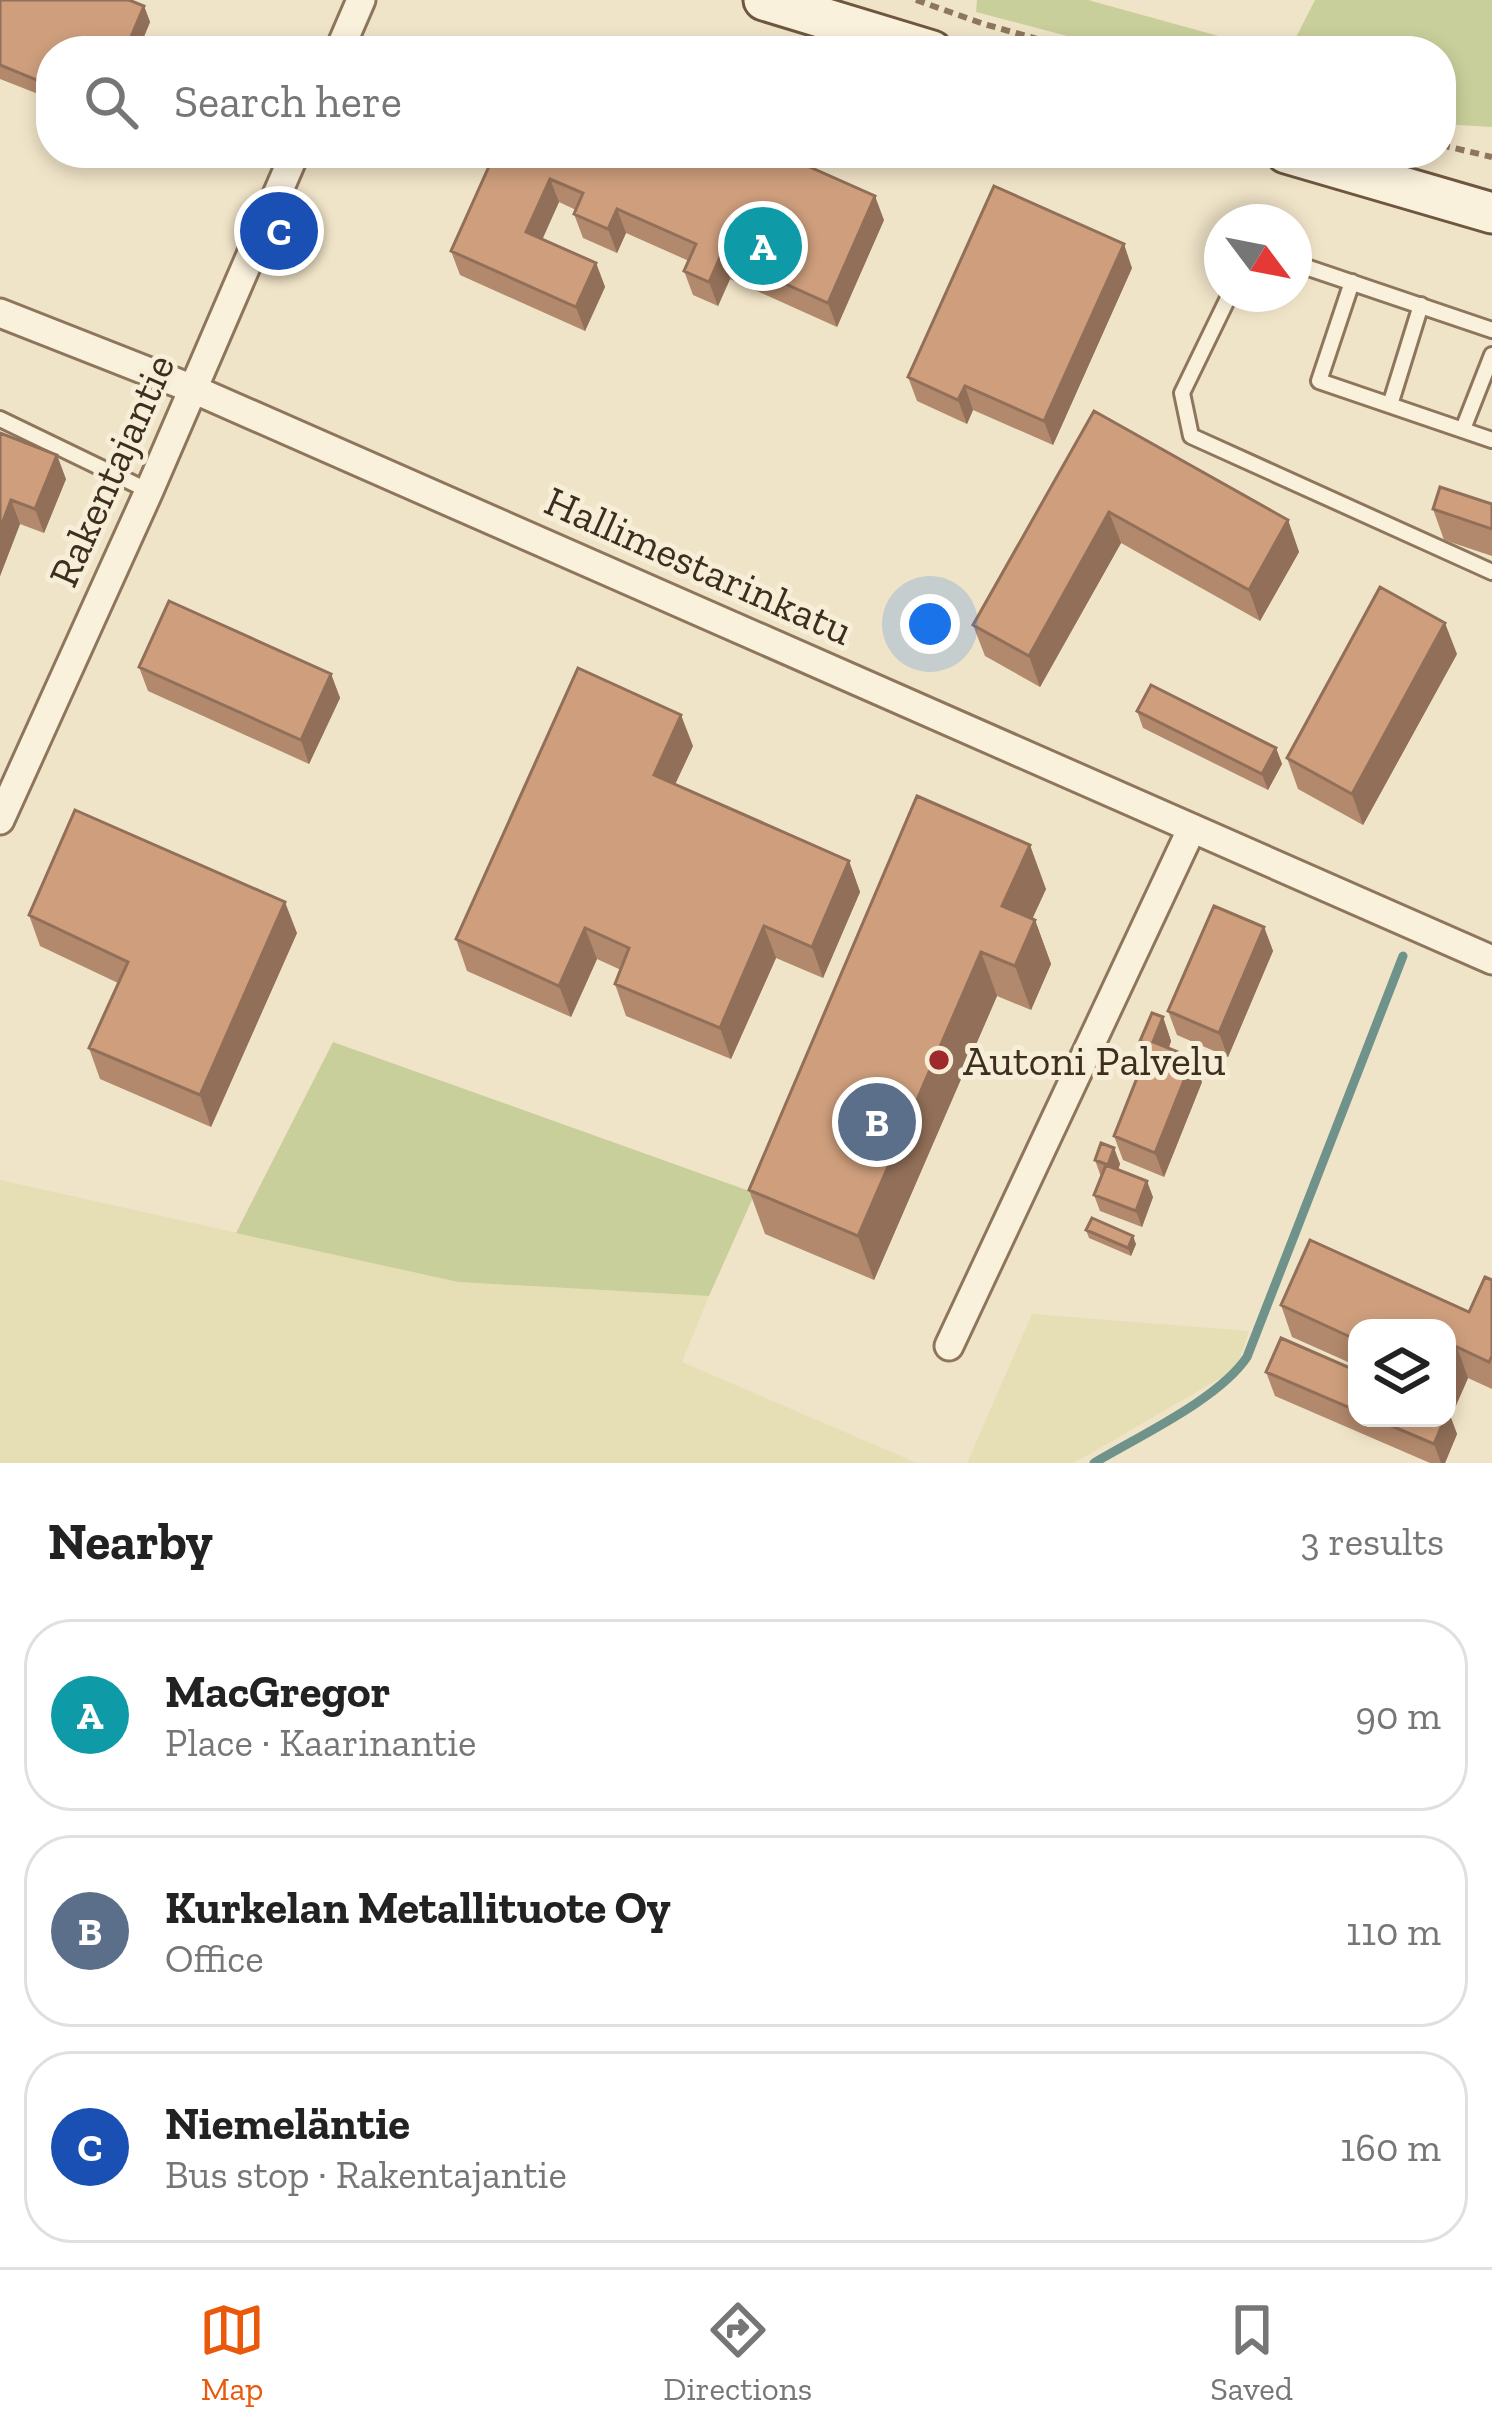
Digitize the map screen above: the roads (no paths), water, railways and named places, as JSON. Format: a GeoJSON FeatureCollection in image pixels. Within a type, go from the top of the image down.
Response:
{"type":"FeatureCollection","features":[{"type":"Feature","properties":{"kind":"main road"},"geometry":{"type":"LineString","coordinates":[[764,0],[883,36]]}},
{"type":"Feature","properties":{"kind":"main road"},"geometry":{"type":"LineString","coordinates":[[1338,168],[1492,213]]}},
{"type":"Feature","properties":{"kind":"street"},"geometry":{"type":"LineString","coordinates":[[345,36],[361,0]]}},
{"type":"Feature","properties":{"kind":"street","name":"Rakentajantie"},"geometry":{"type":"LineString","coordinates":[[0,820],[288,168]]}},
{"type":"Feature","properties":{"kind":"street","name":"Hallimestarinkatu"},"geometry":{"type":"LineString","coordinates":[[0,313],[193,388],[1492,960]]}},
{"type":"Feature","properties":{"kind":"street"},"geometry":{"type":"LineString","coordinates":[[949,1346],[1192,828]]}},
{"type":"Feature","properties":{"kind":"lane"},"geometry":{"type":"LineString","coordinates":[[1312,269],[1492,330]]}},
{"type":"Feature","properties":{"kind":"lane"},"geometry":{"type":"LineString","coordinates":[[1352,281],[1319,381],[1492,440]]}},
{"type":"Feature","properties":{"kind":"lane"},"geometry":{"type":"LineString","coordinates":[[1390,405],[1421,305]]}},
{"type":"Feature","properties":{"kind":"lane"},"geometry":{"type":"LineString","coordinates":[[1221,312],[1182,393],[1191,436],[1492,572]]}},
{"type":"Feature","properties":{"kind":"lane"},"geometry":{"type":"LineString","coordinates":[[1463,429],[1492,355]]}},
{"type":"Feature","properties":{"kind":"lane"},"geometry":{"type":"LineString","coordinates":[[0,419],[149,491]]}},
{"type":"Feature","properties":{"kind":"waterway"},"geometry":{"type":"LineString","coordinates":[[1094,1463],[1198,1402],[1247,1357],[1403,956]]}},
{"type":"Feature","properties":{"kind":"place","name":"Niemeläntie"},"geometry":{"type":"Point","coordinates":[279,231]}},
{"type":"Feature","properties":{"kind":"place","name":"MacGregor"},"geometry":{"type":"Point","coordinates":[763,246]}},
{"type":"Feature","properties":{"kind":"place","name":"Autoni Palvelu"},"geometry":{"type":"Point","coordinates":[939,1060]}},
{"type":"Feature","properties":{"kind":"place","name":"Kurkelan Metallituote Oy"},"geometry":{"type":"Point","coordinates":[877,1122]}}]}
